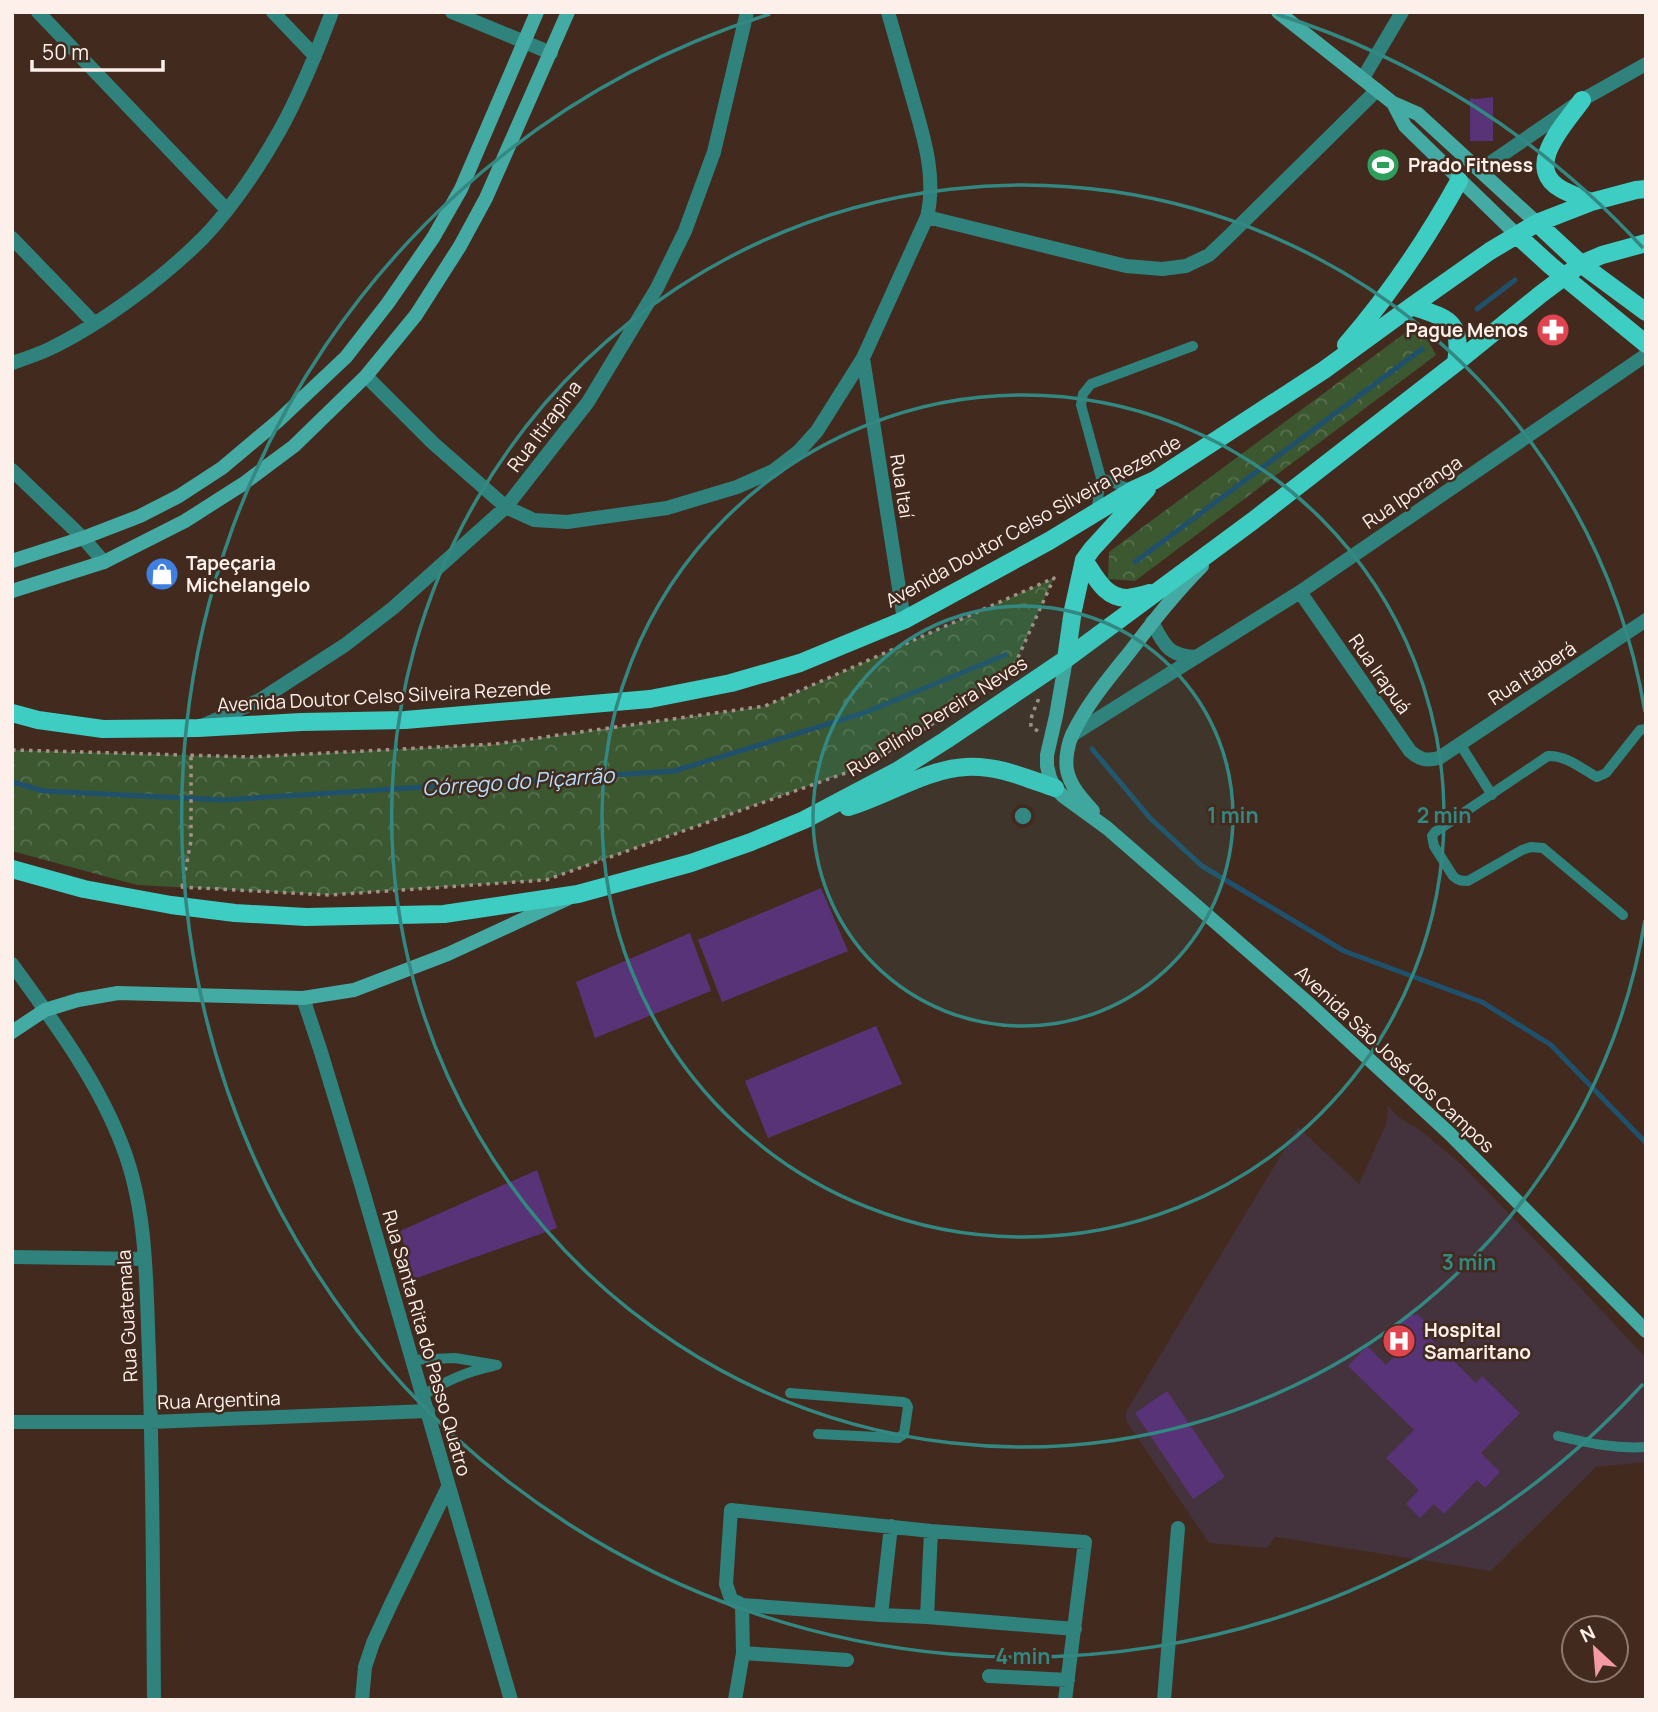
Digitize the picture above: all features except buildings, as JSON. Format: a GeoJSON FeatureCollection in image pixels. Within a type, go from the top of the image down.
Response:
{"type":"FeatureCollection","features":[{"type":"Feature","properties":{"kind":"main road"},"geometry":{"type":"LineString","coordinates":[[12,561],[140,516],[179,496],[222,468],[278,421],[346,357],[388,303],[440,226],[461,189],[537,12]]}},
{"type":"Feature","properties":{"kind":"main road"},"geometry":{"type":"LineString","coordinates":[[12,591],[104,562],[185,521],[243,484],[294,446],[366,376],[416,314],[460,246],[486,198],[568,12]]}},
{"type":"Feature","properties":{"kind":"main road"},"geometry":{"type":"LineString","coordinates":[[1278,12],[1393,103],[1418,114],[1581,264],[1646,312]]}},
{"type":"Feature","properties":{"kind":"main road"},"geometry":{"type":"LineString","coordinates":[[1582,100],[1555,138],[1545,161],[1545,170],[1550,180],[1559,188],[1591,202]]}},
{"type":"Feature","properties":{"kind":"main road"},"geometry":{"type":"LineString","coordinates":[[1393,103],[1405,126],[1460,181],[1517,235],[1646,344]]}},
{"type":"Feature","properties":{"kind":"main road"},"geometry":{"type":"LineString","coordinates":[[1324,370],[1387,295],[1460,181]]}},
{"type":"Feature","properties":{"kind":"main road","name":"Avenida Doutor Celso Silveira Rezende"},"geometry":{"type":"LineString","coordinates":[[12,713],[38,720],[103,729],[405,720],[650,699],[731,683],[800,663],[904,620],[1155,480],[1324,370],[1490,251],[1537,223],[1591,202],[1646,189]]}},
{"type":"Feature","properties":{"kind":"main road"},"geometry":{"type":"LineString","coordinates":[[1581,264],[1646,243]]}},
{"type":"Feature","properties":{"kind":"main road","name":"Rua Plínio Pereira Neves"},"geometry":{"type":"LineString","coordinates":[[12,869],[84,889],[171,905],[235,913],[306,917],[444,914],[578,894],[691,863],[751,842],[804,820],[897,771],[1066,659],[1232,536],[1581,264]]}},
{"type":"Feature","properties":{"kind":"main road"},"geometry":{"type":"LineString","coordinates":[[1412,306],[1449,321],[1457,332],[1460,343],[1456,362]]}},
{"type":"Feature","properties":{"kind":"main road"},"geometry":{"type":"LineString","coordinates":[[1055,788],[1049,778],[1047,755],[1084,560],[1155,480]]}},
{"type":"Feature","properties":{"kind":"main road","name":"Avenida São José dos Campos"},"geometry":{"type":"LineString","coordinates":[[1107,828],[1077,793],[1070,779],[1067,756],[1072,735],[1106,682],[1152,622],[1180,588],[1232,536]]}},
{"type":"Feature","properties":{"kind":"main road"},"geometry":{"type":"LineString","coordinates":[[1084,560],[1103,589],[1111,595],[1126,598],[1157,592]]}},
{"type":"Feature","properties":{"kind":"main road"},"geometry":{"type":"LineString","coordinates":[[804,820],[860,803],[918,779],[964,767],[1008,772],[1055,788]]}},
{"type":"Feature","properties":{"kind":"main road","name":"Avenida São José dos Campos"},"geometry":{"type":"LineString","coordinates":[[1055,788],[1107,828],[1307,1002],[1450,1134],[1646,1331]]}},
{"type":"Feature","properties":{"kind":"main road"},"geometry":{"type":"LineString","coordinates":[[12,1032],[45,1010],[78,1000],[118,993],[303,999],[354,990],[448,954],[578,894]]}},
{"type":"Feature","properties":{"kind":"street"},"geometry":{"type":"LineString","coordinates":[[38,12],[227,210]]}},
{"type":"Feature","properties":{"kind":"street"},"geometry":{"type":"LineString","coordinates":[[273,12],[315,56]]}},
{"type":"Feature","properties":{"kind":"street"},"geometry":{"type":"LineString","coordinates":[[12,363],[47,350],[94,323],[150,285],[203,238],[227,210],[281,128],[315,56],[332,12]]}},
{"type":"Feature","properties":{"kind":"street"},"geometry":{"type":"LineString","coordinates":[[452,12],[551,53]]}},
{"type":"Feature","properties":{"kind":"street","name":"Rua Itirapina"},"geometry":{"type":"LineString","coordinates":[[198,728],[260,700],[345,645],[393,608],[506,507],[588,402],[657,288],[685,231],[714,152],[747,12]]}},
{"type":"Feature","properties":{"kind":"street"},"geometry":{"type":"LineString","coordinates":[[366,376],[433,443],[506,507],[534,520],[567,523],[667,508],[737,487],[773,471],[799,451],[817,431],[863,358],[927,217],[931,202],[932,184],[922,133],[888,12]]}},
{"type":"Feature","properties":{"kind":"street"},"geometry":{"type":"LineString","coordinates":[[1363,78],[1402,12]]}},
{"type":"Feature","properties":{"kind":"street"},"geometry":{"type":"LineString","coordinates":[[1480,170],[1582,100],[1646,64]]}},
{"type":"Feature","properties":{"kind":"street"},"geometry":{"type":"LineString","coordinates":[[927,217],[1126,266],[1163,269],[1186,266],[1209,255],[1219,246],[1377,90]]}},
{"type":"Feature","properties":{"kind":"street"},"geometry":{"type":"LineString","coordinates":[[12,238],[94,323]]}},
{"type":"Feature","properties":{"kind":"street","name":"Rua Iporanga"},"geometry":{"type":"LineString","coordinates":[[1072,735],[1300,592],[1646,355]]}},
{"type":"Feature","properties":{"kind":"street","name":"Rua Itaí"},"geometry":{"type":"LineString","coordinates":[[863,358],[904,620]]}},
{"type":"Feature","properties":{"kind":"street"},"geometry":{"type":"LineString","coordinates":[[12,470],[83,538],[104,562]]}},
{"type":"Feature","properties":{"kind":"street","name":"Rua Irapuá"},"geometry":{"type":"LineString","coordinates":[[1300,592],[1410,751],[1419,759],[1428,761],[1439,758]]}},
{"type":"Feature","properties":{"kind":"street","name":"Rua Itaberá"},"geometry":{"type":"LineString","coordinates":[[1439,758],[1646,620]]}},
{"type":"Feature","properties":{"kind":"street"},"geometry":{"type":"LineString","coordinates":[[1152,622],[1168,650],[1183,657],[1197,657]]}},
{"type":"Feature","properties":{"kind":"street","name":"Rua Guatemala"},"geometry":{"type":"LineString","coordinates":[[12,964],[89,1078],[122,1145],[137,1195],[145,1258],[151,1422],[155,1700]]}},
{"type":"Feature","properties":{"kind":"street","name":"Rua Santa Rita do Passo Quatro"},"geometry":{"type":"LineString","coordinates":[[303,999],[353,1158],[511,1700]]}},
{"type":"Feature","properties":{"kind":"street"},"geometry":{"type":"LineString","coordinates":[[12,1257],[145,1258]]}},
{"type":"Feature","properties":{"kind":"street","name":"Rua Argentina"},"geometry":{"type":"LineString","coordinates":[[12,1422],[151,1422],[428,1411]]}},
{"type":"Feature","properties":{"kind":"street"},"geometry":{"type":"LineString","coordinates":[[362,1700],[365,1667],[373,1643],[448,1487]]}},
{"type":"Feature","properties":{"kind":"street"},"geometry":{"type":"LineString","coordinates":[[1065,1700],[1075,1629],[1085,1542],[931,1531],[731,1510],[726,1584],[731,1599],[742,1605],[1075,1629]]}},
{"type":"Feature","properties":{"kind":"street"},"geometry":{"type":"LineString","coordinates":[[881,1615],[891,1526]]}},
{"type":"Feature","properties":{"kind":"street"},"geometry":{"type":"LineString","coordinates":[[1164,1700],[1178,1528]]}},
{"type":"Feature","properties":{"kind":"street"},"geometry":{"type":"LineString","coordinates":[[927,1617],[931,1531]]}},
{"type":"Feature","properties":{"kind":"street"},"geometry":{"type":"LineString","coordinates":[[735,1700],[743,1653],[742,1605]]}},
{"type":"Feature","properties":{"kind":"street"},"geometry":{"type":"LineString","coordinates":[[743,1653],[846,1660]]}},
{"type":"Feature","properties":{"kind":"street"},"geometry":{"type":"LineString","coordinates":[[989,1676],[1068,1681]]}},
{"type":"Feature","properties":{"kind":"lane"},"geometry":{"type":"LineString","coordinates":[[1096,513],[1101,478],[1081,405],[1083,394],[1091,384],[1194,346]]}},
{"type":"Feature","properties":{"kind":"lane"},"geometry":{"type":"LineString","coordinates":[[1101,478],[1133,490]]}},
{"type":"Feature","properties":{"kind":"lane"},"geometry":{"type":"LineString","coordinates":[[1623,915],[1543,848],[1531,847],[1522,850],[1468,881],[1462,881],[1457,880],[1434,846],[1432,836],[1548,756],[1562,758],[1597,777],[1601,776],[1640,730],[1646,729]]}},
{"type":"Feature","properties":{"kind":"lane"},"geometry":{"type":"LineString","coordinates":[[1460,744],[1492,795]]}},
{"type":"Feature","properties":{"kind":"lane"},"geometry":{"type":"LineString","coordinates":[[411,1360],[455,1358],[497,1365],[455,1377],[422,1396]]}},
{"type":"Feature","properties":{"kind":"lane"},"geometry":{"type":"LineString","coordinates":[[790,1393],[906,1402],[908,1407],[904,1434],[898,1438],[818,1434]]}},
{"type":"Feature","properties":{"kind":"lane"},"geometry":{"type":"LineString","coordinates":[[1558,1436],[1597,1445],[1646,1447]]}},
{"type":"Feature","properties":{"kind":"path"},"geometry":{"type":"LineString","coordinates":[[12,750],[251,757],[495,744],[765,706],[1054,578],[1009,676]]}},
{"type":"Feature","properties":{"kind":"path"},"geometry":{"type":"LineString","coordinates":[[1031,682],[1040,693],[1030,716],[1031,727],[1050,736]]}},
{"type":"Feature","properties":{"kind":"path"},"geometry":{"type":"LineString","coordinates":[[171,887],[329,895],[546,880],[864,766],[976,697]]}},
{"type":"Feature","properties":{"kind":"path"},"geometry":{"type":"LineString","coordinates":[[182,887],[191,841],[191,756]]}},
{"type":"Feature","properties":{"kind":"path"},"geometry":{"type":"LineString","coordinates":[[542,886],[554,883]]}},
{"type":"Feature","properties":{"kind":"shaded area","name":"Hospital Samaritano"},"geometry":{"type":"Polygon","coordinates":[[[1388,1105],[1398,1117],[1420,1130],[1461,1164],[1646,1358],[1646,1462],[1596,1467],[1491,1571],[1275,1537],[1267,1548],[1209,1543],[1125,1416],[1298,1127],[1359,1184],[1385,1126],[1388,1105]]]}},
{"type":"Feature","properties":{"kind":"green space"},"geometry":{"type":"Polygon","coordinates":[[[1405,333],[1425,335],[1436,355],[1135,581],[1108,579],[1109,552],[1405,333]]]}},
{"type":"Feature","properties":{"kind":"green space"},"geometry":{"type":"Polygon","coordinates":[[[1054,578],[1009,676],[865,766],[546,880],[329,895],[137,885],[12,851],[12,750],[251,757],[495,744],[765,706],[1054,578]]]}},
{"type":"Feature","properties":{"kind":"waterway"},"geometry":{"type":"LineString","coordinates":[[1477,309],[1515,280]]}},
{"type":"Feature","properties":{"kind":"waterway"},"geometry":{"type":"LineString","coordinates":[[1135,562],[1422,349]]}},
{"type":"Feature","properties":{"kind":"waterway","name":"Córrego do Piçarrão"},"geometry":{"type":"LineString","coordinates":[[12,782],[44,791],[224,800],[674,771],[864,713],[1005,655]]}},
{"type":"Feature","properties":{"kind":"waterway","name":"Córrego do Piçarrão"},"geometry":{"type":"LineString","coordinates":[[1092,749],[1151,819],[1202,866],[1344,951],[1482,1002],[1551,1045],[1646,1143]]}},
{"type":"Feature","properties":{"kind":"place","name":"Prado Fitness"},"geometry":{"type":"Point","coordinates":[1383,165]}},
{"type":"Feature","properties":{"kind":"place","name":"Pague Menos"},"geometry":{"type":"Point","coordinates":[1553,330]}},
{"type":"Feature","properties":{"kind":"place","name":"Tapeçaria Michelangelo"},"geometry":{"type":"Point","coordinates":[162,574]}},
{"type":"Feature","properties":{"kind":"place","name":"Hospital Samaritano"},"geometry":{"type":"Point","coordinates":[1399,1341]}}]}
